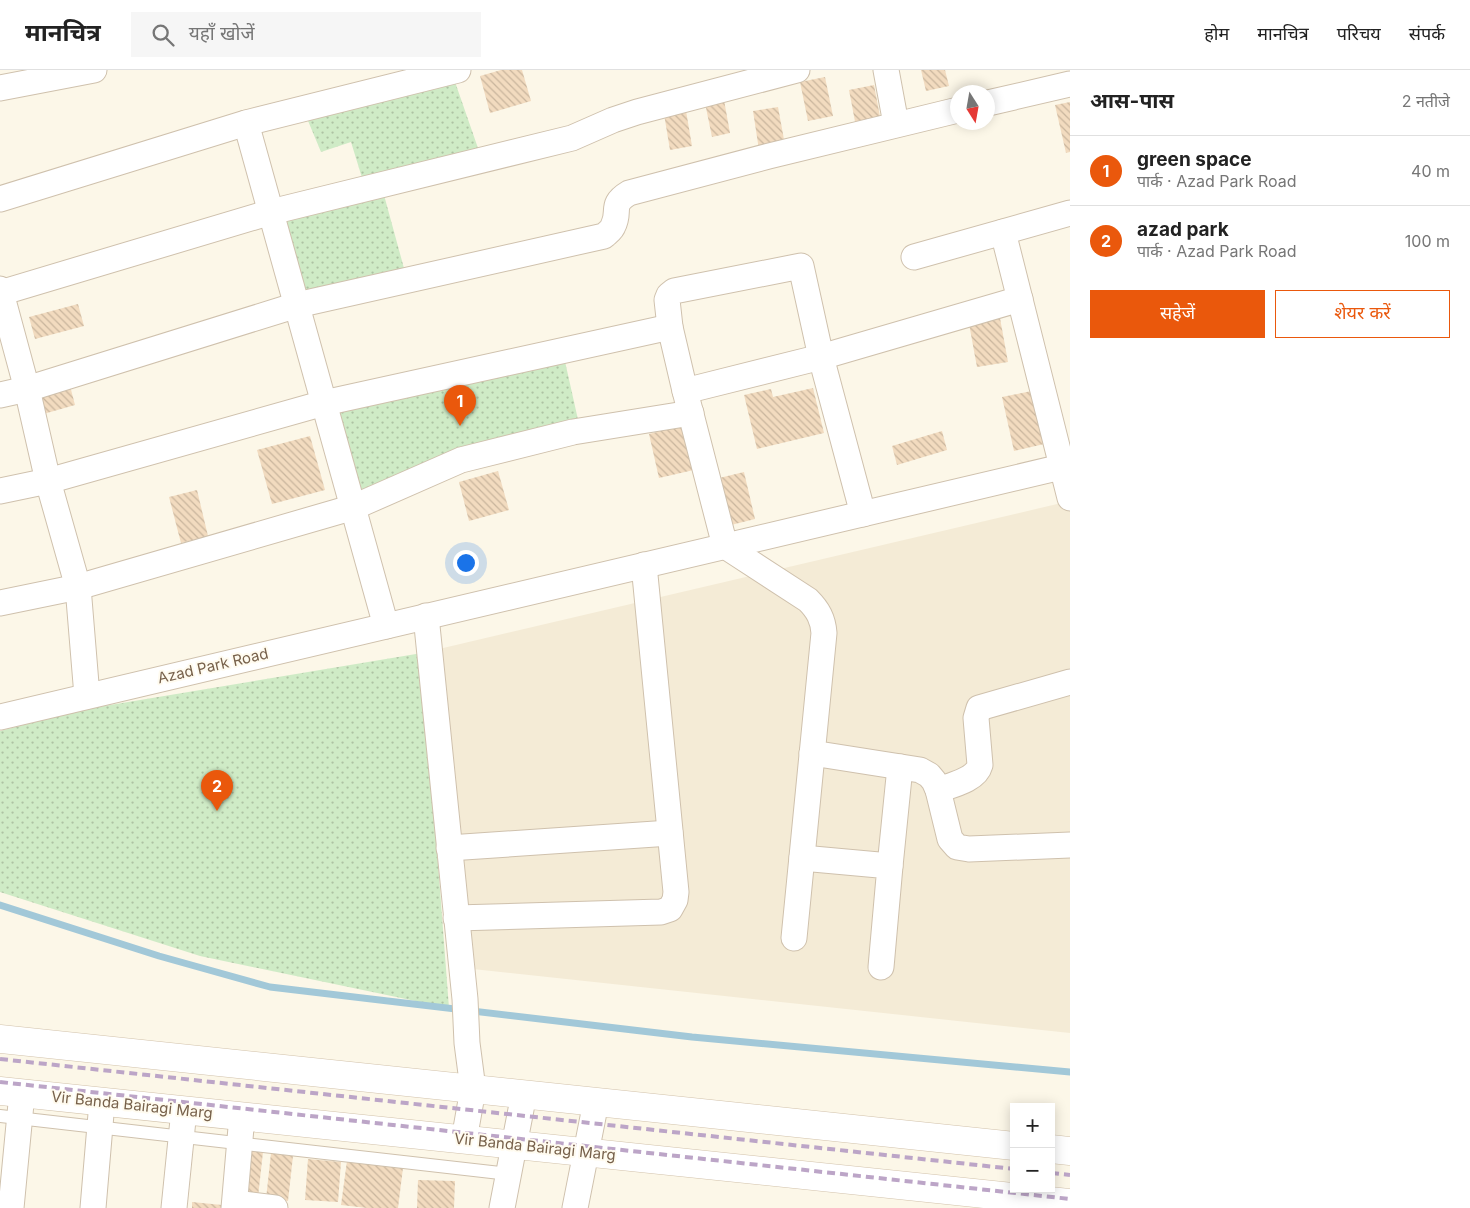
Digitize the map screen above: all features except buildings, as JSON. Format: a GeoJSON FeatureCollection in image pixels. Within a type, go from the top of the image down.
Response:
{"type":"FeatureCollection","features":[{"type":"Feature","properties":{"kind":"main road"},"geometry":{"type":"LineString","coordinates":[[0,1039],[1010,1146]]}},
{"type":"Feature","properties":{"kind":"main road","name":"Vir Banda Bairagi Marg"},"geometry":{"type":"LineString","coordinates":[[10,1104],[101,1115],[184,1110],[1070,1203]]}},
{"type":"Feature","properties":{"kind":"main road"},"geometry":{"type":"LineString","coordinates":[[1055,1150],[1070,1152]]}},
{"type":"Feature","properties":{"kind":"street"},"geometry":{"type":"LineString","coordinates":[[0,88],[94,70]]}},
{"type":"Feature","properties":{"kind":"street"},"geometry":{"type":"LineString","coordinates":[[0,199],[246,123],[458,70]]}},
{"type":"Feature","properties":{"kind":"street"},"geometry":{"type":"LineString","coordinates":[[87,696],[78,587],[48,481],[27,389],[0,291],[271,212],[572,138],[637,112],[797,70]]}},
{"type":"Feature","properties":{"kind":"street"},"geometry":{"type":"LineString","coordinates":[[886,70],[896,124]]}},
{"type":"Feature","properties":{"kind":"street"},"geometry":{"type":"LineString","coordinates":[[995,101],[1070,84]]}},
{"type":"Feature","properties":{"kind":"street"},"geometry":{"type":"LineString","coordinates":[[0,395],[27,389],[297,305],[604,236],[614,226],[617,204],[621,198],[629,193],[950,112]]}},
{"type":"Feature","properties":{"kind":"street"},"geometry":{"type":"LineString","coordinates":[[246,123],[386,626]]}},
{"type":"Feature","properties":{"kind":"street"},"geometry":{"type":"LineString","coordinates":[[914,257],[1070,213]]}},
{"type":"Feature","properties":{"kind":"street"},"geometry":{"type":"LineString","coordinates":[[1003,232],[1066,466],[1070,498]]}},
{"type":"Feature","properties":{"kind":"street"},"geometry":{"type":"LineString","coordinates":[[794,938],[824,633],[823,622],[817,609],[808,600],[725,546],[670,327],[667,300],[674,291],[801,266],[821,357],[863,514]]}},
{"type":"Feature","properties":{"kind":"street"},"geometry":{"type":"LineString","coordinates":[[0,603],[78,587],[354,508],[461,460],[688,402],[821,357],[1020,299]]}},
{"type":"Feature","properties":{"kind":"street"},"geometry":{"type":"LineString","coordinates":[[0,491],[48,481],[324,404],[670,327]]}},
{"type":"Feature","properties":{"kind":"street","name":"Azad Park Road"},"geometry":{"type":"LineString","coordinates":[[0,717],[1066,466]]}},
{"type":"Feature","properties":{"kind":"street"},"geometry":{"type":"LineString","coordinates":[[456,918],[661,912],[670,909],[675,900],[676,892],[644,565]]}},
{"type":"Feature","properties":{"kind":"street"},"geometry":{"type":"LineString","coordinates":[[426,616],[473,1089],[464,1140]]}},
{"type":"Feature","properties":{"kind":"street"},"geometry":{"type":"LineString","coordinates":[[938,790],[978,772],[980,765],[976,718],[979,708],[1070,682]]}},
{"type":"Feature","properties":{"kind":"street"},"geometry":{"type":"LineString","coordinates":[[812,753],[920,770],[929,775],[934,780],[938,790],[950,838],[957,847],[969,849],[1070,845]]}},
{"type":"Feature","properties":{"kind":"street"},"geometry":{"type":"LineString","coordinates":[[882,967],[900,767]]}},
{"type":"Feature","properties":{"kind":"street"},"geometry":{"type":"LineString","coordinates":[[449,848],[670,832]]}},
{"type":"Feature","properties":{"kind":"street"},"geometry":{"type":"LineString","coordinates":[[802,858],[890,866]]}},
{"type":"Feature","properties":{"kind":"street"},"geometry":{"type":"LineString","coordinates":[[502,1208],[524,1094]]}},
{"type":"Feature","properties":{"kind":"street"},"geometry":{"type":"LineString","coordinates":[[575,1208],[596,1102]]}},
{"type":"Feature","properties":{"kind":"street"},"geometry":{"type":"LineString","coordinates":[[10,1104],[11,1208]]}},
{"type":"Feature","properties":{"kind":"street"},"geometry":{"type":"LineString","coordinates":[[174,1208],[184,1110]]}},
{"type":"Feature","properties":{"kind":"street"},"geometry":{"type":"LineString","coordinates":[[93,1208],[101,1115]]}},
{"type":"Feature","properties":{"kind":"street"},"geometry":{"type":"LineString","coordinates":[[242,1116],[234,1205],[275,1208]]}},
{"type":"Feature","properties":{"kind":"lane"},"geometry":{"type":"LineString","coordinates":[[101,1115],[181,1137],[508,1174]]}},
{"type":"Feature","properties":{"kind":"shaded area"},"geometry":{"type":"Polygon","coordinates":[[[1070,501],[1070,1033],[454,967],[422,653],[1070,501]]]}},
{"type":"Feature","properties":{"kind":"green space"},"geometry":{"type":"Polygon","coordinates":[[[454,79],[479,151],[363,181],[351,142],[321,152],[306,116],[454,79]]]}},
{"type":"Feature","properties":{"kind":"green space"},"geometry":{"type":"Polygon","coordinates":[[[384,195],[405,272],[305,292],[281,218],[384,195]]]}},
{"type":"Feature","properties":{"kind":"green space"},"geometry":{"type":"Polygon","coordinates":[[[564,357],[583,442],[410,484],[362,500],[335,410],[564,357]]]}},
{"type":"Feature","properties":{"kind":"green space"},"geometry":{"type":"Polygon","coordinates":[[[422,653],[449,1008],[200,956],[0,892],[0,731],[86,709],[422,653]]]}},
{"type":"Feature","properties":{"kind":"waterway"},"geometry":{"type":"LineString","coordinates":[[0,905],[159,956],[270,987],[692,1037],[1070,1072]]}},
{"type":"Feature","properties":{"kind":"railway"},"geometry":{"type":"LineString","coordinates":[[0,1059],[1010,1169]]}},
{"type":"Feature","properties":{"kind":"railway"},"geometry":{"type":"LineString","coordinates":[[0,1082],[1070,1199]]}},
{"type":"Feature","properties":{"kind":"railway"},"geometry":{"type":"LineString","coordinates":[[1055,1173],[1070,1175]]}},
{"type":"Feature","properties":{"kind":"place","name":"green space"},"geometry":{"type":"Point","coordinates":[460,426]}},
{"type":"Feature","properties":{"kind":"place","name":"azad park"},"geometry":{"type":"Point","coordinates":[217,811]}}]}
